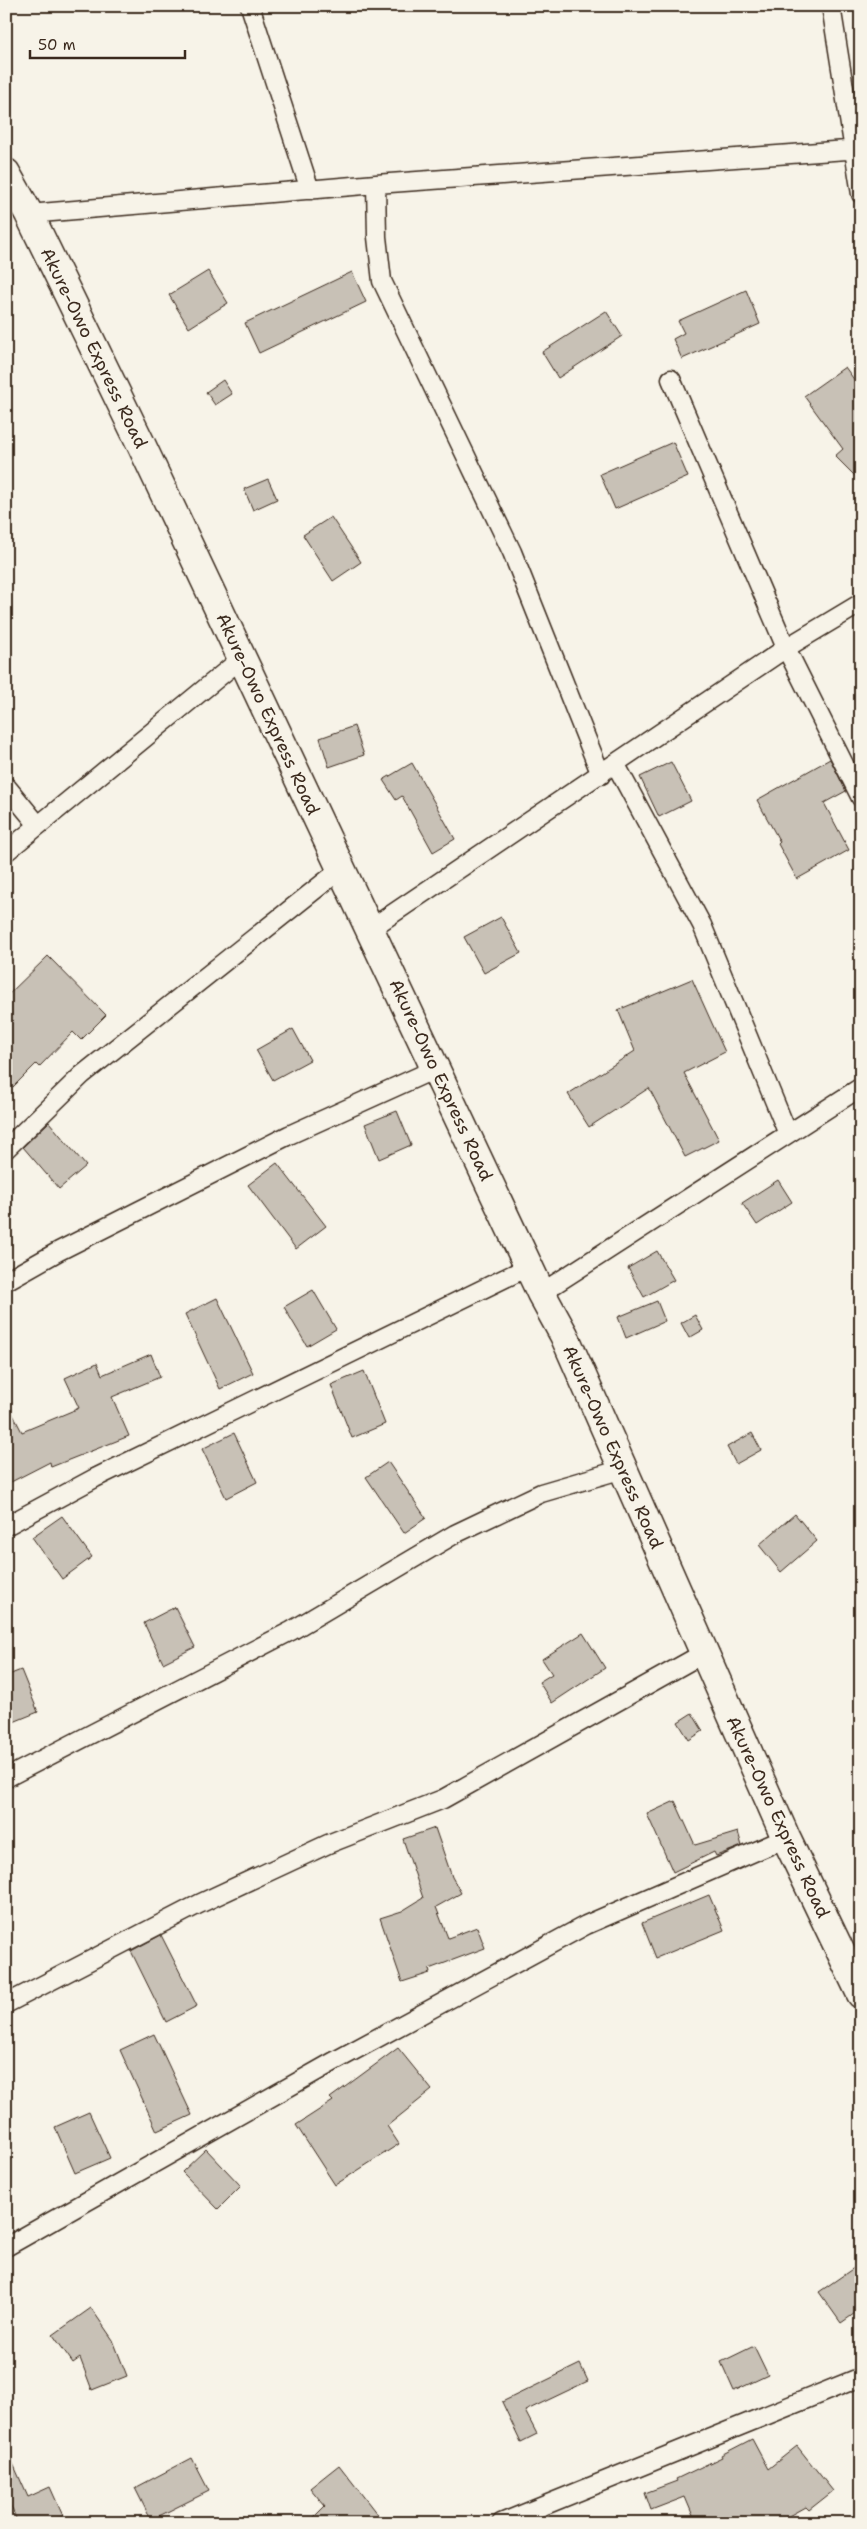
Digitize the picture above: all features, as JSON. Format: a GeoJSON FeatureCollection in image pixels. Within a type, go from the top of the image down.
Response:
{"type":"FeatureCollection","features":[{"type":"Feature","properties":{"kind":"highway","name":"Akure-Owo Express Road"},"geometry":{"type":"LineString","coordinates":[[15,195],[242,658],[528,1266],[564,1335],[786,1838],[861,1994]]}},
{"type":"Feature","properties":{"kind":"street"},"geometry":{"type":"LineString","coordinates":[[250,6],[310,190]]}},
{"type":"Feature","properties":{"kind":"street"},"geometry":{"type":"LineString","coordinates":[[831,6],[857,150],[861,194]]}},
{"type":"Feature","properties":{"kind":"street"},"geometry":{"type":"LineString","coordinates":[[15,195],[310,190],[857,150]]}},
{"type":"Feature","properties":{"kind":"street"},"geometry":{"type":"LineString","coordinates":[[376,184],[377,237],[382,281],[512,552],[601,775]]}},
{"type":"Feature","properties":{"kind":"street"},"geometry":{"type":"LineString","coordinates":[[670,379],[786,648],[861,798]]}},
{"type":"Feature","properties":{"kind":"street"},"geometry":{"type":"LineString","coordinates":[[370,929],[481,853],[616,765],[786,648],[861,603]]}},
{"type":"Feature","properties":{"kind":"street"},"geometry":{"type":"LineString","coordinates":[[6,852],[242,658]]}},
{"type":"Feature","properties":{"kind":"street"},"geometry":{"type":"LineString","coordinates":[[616,765],[702,925],[788,1134]]}},
{"type":"Feature","properties":{"kind":"street"},"geometry":{"type":"LineString","coordinates":[[6,786],[38,826]]}},
{"type":"Feature","properties":{"kind":"street"},"geometry":{"type":"LineString","coordinates":[[6,1148],[82,1075],[341,869]]}},
{"type":"Feature","properties":{"kind":"street"},"geometry":{"type":"LineString","coordinates":[[6,1281],[59,1251],[289,1135],[436,1069]]}},
{"type":"Feature","properties":{"kind":"street"},"geometry":{"type":"LineString","coordinates":[[541,1293],[861,1087]]}},
{"type":"Feature","properties":{"kind":"street"},"geometry":{"type":"LineString","coordinates":[[6,1526],[95,1478],[528,1266]]}},
{"type":"Feature","properties":{"kind":"street"},"geometry":{"type":"LineString","coordinates":[[6,1778],[291,1632],[455,1534],[541,1493],[623,1469]]}},
{"type":"Feature","properties":{"kind":"street"},"geometry":{"type":"LineString","coordinates":[[6,2004],[199,1904],[328,1844],[443,1799],[704,1653]]}},
{"type":"Feature","properties":{"kind":"street"},"geometry":{"type":"LineString","coordinates":[[6,2247],[334,2062],[586,1925],[786,1838]]}},
{"type":"Feature","properties":{"kind":"street"},"geometry":{"type":"LineString","coordinates":[[501,2523],[861,2377]]}},
{"type":"Feature","properties":{"kind":"building"},"geometry":{"type":"Polygon","coordinates":[[[208,271],[228,303],[189,328],[169,295],[208,271]]]}},
{"type":"Feature","properties":{"kind":"building"},"geometry":{"type":"Polygon","coordinates":[[[352,272],[366,302],[259,353],[245,323],[352,272]]]}},
{"type":"Feature","properties":{"kind":"building"},"geometry":{"type":"Polygon","coordinates":[[[746,290],[760,324],[682,359],[673,339],[684,333],[678,321],[746,290]]]}},
{"type":"Feature","properties":{"kind":"building"},"geometry":{"type":"Polygon","coordinates":[[[606,311],[622,336],[558,378],[542,352],[606,311]]]}},
{"type":"Feature","properties":{"kind":"building"},"geometry":{"type":"Polygon","coordinates":[[[845,367],[861,389],[861,482],[835,456],[843,449],[804,396],[845,367]]]}},
{"type":"Feature","properties":{"kind":"building"},"geometry":{"type":"Polygon","coordinates":[[[223,380],[232,394],[215,405],[206,392],[223,380]]]}},
{"type":"Feature","properties":{"kind":"building"},"geometry":{"type":"Polygon","coordinates":[[[673,442],[688,477],[615,509],[600,474],[673,442]]]}},
{"type":"Feature","properties":{"kind":"building"},"geometry":{"type":"Polygon","coordinates":[[[268,479],[277,499],[253,510],[244,489],[268,479]]]}},
{"type":"Feature","properties":{"kind":"building"},"geometry":{"type":"Polygon","coordinates":[[[331,517],[361,562],[333,581],[303,535],[331,517]]]}},
{"type":"Feature","properties":{"kind":"building"},"geometry":{"type":"Polygon","coordinates":[[[354,726],[364,755],[329,767],[320,738],[354,726]]]}},
{"type":"Feature","properties":{"kind":"building"},"geometry":{"type":"Polygon","coordinates":[[[830,759],[846,791],[824,803],[849,850],[797,879],[778,844],[780,842],[757,800],[830,759]]]}},
{"type":"Feature","properties":{"kind":"building"},"geometry":{"type":"Polygon","coordinates":[[[671,762],[691,801],[659,817],[640,777],[671,762]]]}},
{"type":"Feature","properties":{"kind":"building"},"geometry":{"type":"Polygon","coordinates":[[[412,763],[455,839],[433,852],[402,796],[396,800],[383,780],[412,763]]]}},
{"type":"Feature","properties":{"kind":"building"},"geometry":{"type":"Polygon","coordinates":[[[501,917],[521,953],[484,973],[464,937],[501,917]]]}},
{"type":"Feature","properties":{"kind":"building"},"geometry":{"type":"Polygon","coordinates":[[[48,956],[106,1015],[81,1040],[73,1032],[39,1067],[36,1064],[6,1094],[6,997],[48,956]]]}},
{"type":"Feature","properties":{"kind":"building"},"geometry":{"type":"Polygon","coordinates":[[[692,979],[725,1052],[684,1073],[719,1140],[685,1157],[649,1088],[589,1127],[568,1094],[635,1051],[618,1010],[692,979]]]}},
{"type":"Feature","properties":{"kind":"building"},"geometry":{"type":"Polygon","coordinates":[[[293,1029],[310,1060],[273,1080],[256,1050],[293,1029]]]}},
{"type":"Feature","properties":{"kind":"building"},"geometry":{"type":"Polygon","coordinates":[[[397,1111],[411,1145],[379,1159],[365,1124],[397,1111]]]}},
{"type":"Feature","properties":{"kind":"building"},"geometry":{"type":"Polygon","coordinates":[[[49,1122],[86,1166],[59,1189],[23,1147],[49,1122]]]}},
{"type":"Feature","properties":{"kind":"building"},"geometry":{"type":"Polygon","coordinates":[[[277,1163],[326,1226],[296,1249],[248,1185],[277,1163]]]}},
{"type":"Feature","properties":{"kind":"building"},"geometry":{"type":"Polygon","coordinates":[[[778,1180],[792,1202],[757,1225],[742,1203],[778,1180]]]}},
{"type":"Feature","properties":{"kind":"building"},"geometry":{"type":"Polygon","coordinates":[[[657,1251],[674,1280],[644,1297],[628,1268],[657,1251]]]}},
{"type":"Feature","properties":{"kind":"building"},"geometry":{"type":"Polygon","coordinates":[[[313,1290],[336,1329],[307,1346],[284,1307],[313,1290]]]}},
{"type":"Feature","properties":{"kind":"building"},"geometry":{"type":"Polygon","coordinates":[[[217,1298],[253,1373],[220,1389],[185,1314],[217,1298]]]}},
{"type":"Feature","properties":{"kind":"building"},"geometry":{"type":"Polygon","coordinates":[[[657,1301],[665,1321],[626,1338],[618,1317],[657,1301]]]}},
{"type":"Feature","properties":{"kind":"building"},"geometry":{"type":"Polygon","coordinates":[[[695,1315],[703,1330],[689,1338],[681,1323],[695,1315]]]}},
{"type":"Feature","properties":{"kind":"building"},"geometry":{"type":"Polygon","coordinates":[[[151,1354],[160,1377],[112,1397],[129,1436],[51,1467],[50,1462],[11,1482],[6,1473],[6,1401],[22,1432],[79,1408],[65,1378],[97,1363],[102,1375],[151,1354]]]}},
{"type":"Feature","properties":{"kind":"building"},"geometry":{"type":"Polygon","coordinates":[[[364,1371],[385,1424],[352,1438],[331,1385],[364,1371]]]}},
{"type":"Feature","properties":{"kind":"building"},"geometry":{"type":"Polygon","coordinates":[[[234,1433],[257,1482],[226,1498],[202,1449],[234,1433]]]}},
{"type":"Feature","properties":{"kind":"building"},"geometry":{"type":"Polygon","coordinates":[[[752,1433],[761,1450],[736,1464],[727,1447],[752,1433]]]}},
{"type":"Feature","properties":{"kind":"building"},"geometry":{"type":"Polygon","coordinates":[[[388,1462],[426,1518],[404,1533],[366,1477],[388,1462]]]}},
{"type":"Feature","properties":{"kind":"building"},"geometry":{"type":"Polygon","coordinates":[[[795,1514],[817,1541],[781,1572],[759,1545],[795,1514]]]}},
{"type":"Feature","properties":{"kind":"building"},"geometry":{"type":"Polygon","coordinates":[[[62,1516],[92,1557],[62,1579],[32,1537],[62,1516]]]}},
{"type":"Feature","properties":{"kind":"building"},"geometry":{"type":"Polygon","coordinates":[[[175,1607],[195,1647],[163,1663],[144,1623],[175,1607]]]}},
{"type":"Feature","properties":{"kind":"building"},"geometry":{"type":"Polygon","coordinates":[[[583,1633],[605,1668],[552,1703],[539,1682],[552,1674],[542,1659],[583,1633]]]}},
{"type":"Feature","properties":{"kind":"building"},"geometry":{"type":"Polygon","coordinates":[[[21,1670],[38,1712],[6,1725],[6,1676],[21,1670]]]}},
{"type":"Feature","properties":{"kind":"building"},"geometry":{"type":"Polygon","coordinates":[[[692,1713],[703,1731],[689,1740],[678,1722],[692,1713]]]}},
{"type":"Feature","properties":{"kind":"building"},"geometry":{"type":"Polygon","coordinates":[[[675,1801],[695,1845],[738,1832],[742,1846],[716,1856],[714,1852],[673,1872],[647,1814],[675,1801]]]}},
{"type":"Feature","properties":{"kind":"building"},"geometry":{"type":"Polygon","coordinates":[[[435,1828],[452,1877],[461,1893],[436,1907],[448,1938],[477,1927],[485,1948],[429,1969],[430,1973],[402,1982],[380,1918],[402,1911],[423,1898],[403,1839],[435,1828]]]}},
{"type":"Feature","properties":{"kind":"building"},"geometry":{"type":"Polygon","coordinates":[[[709,1895],[724,1930],[656,1958],[642,1923],[709,1895]]]}},
{"type":"Feature","properties":{"kind":"building"},"geometry":{"type":"Polygon","coordinates":[[[161,1935],[197,2006],[166,2022],[131,1951],[161,1935]]]}},
{"type":"Feature","properties":{"kind":"building"},"geometry":{"type":"Polygon","coordinates":[[[154,2034],[192,2115],[157,2131],[120,2050],[154,2034]]]}},
{"type":"Feature","properties":{"kind":"building"},"geometry":{"type":"Polygon","coordinates":[[[398,2048],[432,2090],[387,2126],[399,2144],[335,2185],[296,2125],[333,2101],[330,2098],[398,2048]]]}},
{"type":"Feature","properties":{"kind":"building"},"geometry":{"type":"Polygon","coordinates":[[[89,2112],[110,2158],[75,2173],[55,2127],[89,2112]]]}},
{"type":"Feature","properties":{"kind":"building"},"geometry":{"type":"Polygon","coordinates":[[[206,2149],[241,2186],[218,2209],[182,2172],[206,2149]]]}},
{"type":"Feature","properties":{"kind":"building"},"geometry":{"type":"Polygon","coordinates":[[[861,2263],[861,2309],[841,2323],[819,2292],[861,2263]]]}},
{"type":"Feature","properties":{"kind":"building"},"geometry":{"type":"Polygon","coordinates":[[[91,2308],[113,2340],[127,2376],[92,2390],[80,2358],[73,2363],[53,2335],[91,2308]]]}},
{"type":"Feature","properties":{"kind":"building"},"geometry":{"type":"Polygon","coordinates":[[[754,2346],[768,2375],[734,2391],[721,2362],[754,2346]]]}},
{"type":"Feature","properties":{"kind":"building"},"geometry":{"type":"Polygon","coordinates":[[[580,2364],[588,2381],[525,2411],[537,2434],[521,2442],[502,2402],[580,2364]]]}},
{"type":"Feature","properties":{"kind":"building"},"geometry":{"type":"Polygon","coordinates":[[[752,2439],[768,2469],[797,2446],[833,2491],[809,2510],[806,2507],[777,2523],[696,2523],[685,2497],[651,2510],[645,2493],[677,2481],[676,2479],[722,2457],[721,2455],[752,2439]]]}},
{"type":"Feature","properties":{"kind":"building"},"geometry":{"type":"Polygon","coordinates":[[[6,2448],[28,2497],[50,2487],[63,2516],[47,2523],[18,2523],[6,2495],[6,2448]]]}},
{"type":"Feature","properties":{"kind":"building"},"geometry":{"type":"Polygon","coordinates":[[[192,2458],[209,2491],[151,2520],[135,2488],[192,2458]]]}},
{"type":"Feature","properties":{"kind":"building"},"geometry":{"type":"Polygon","coordinates":[[[339,2465],[384,2523],[308,2523],[325,2506],[310,2488],[339,2465]]]}}]}
